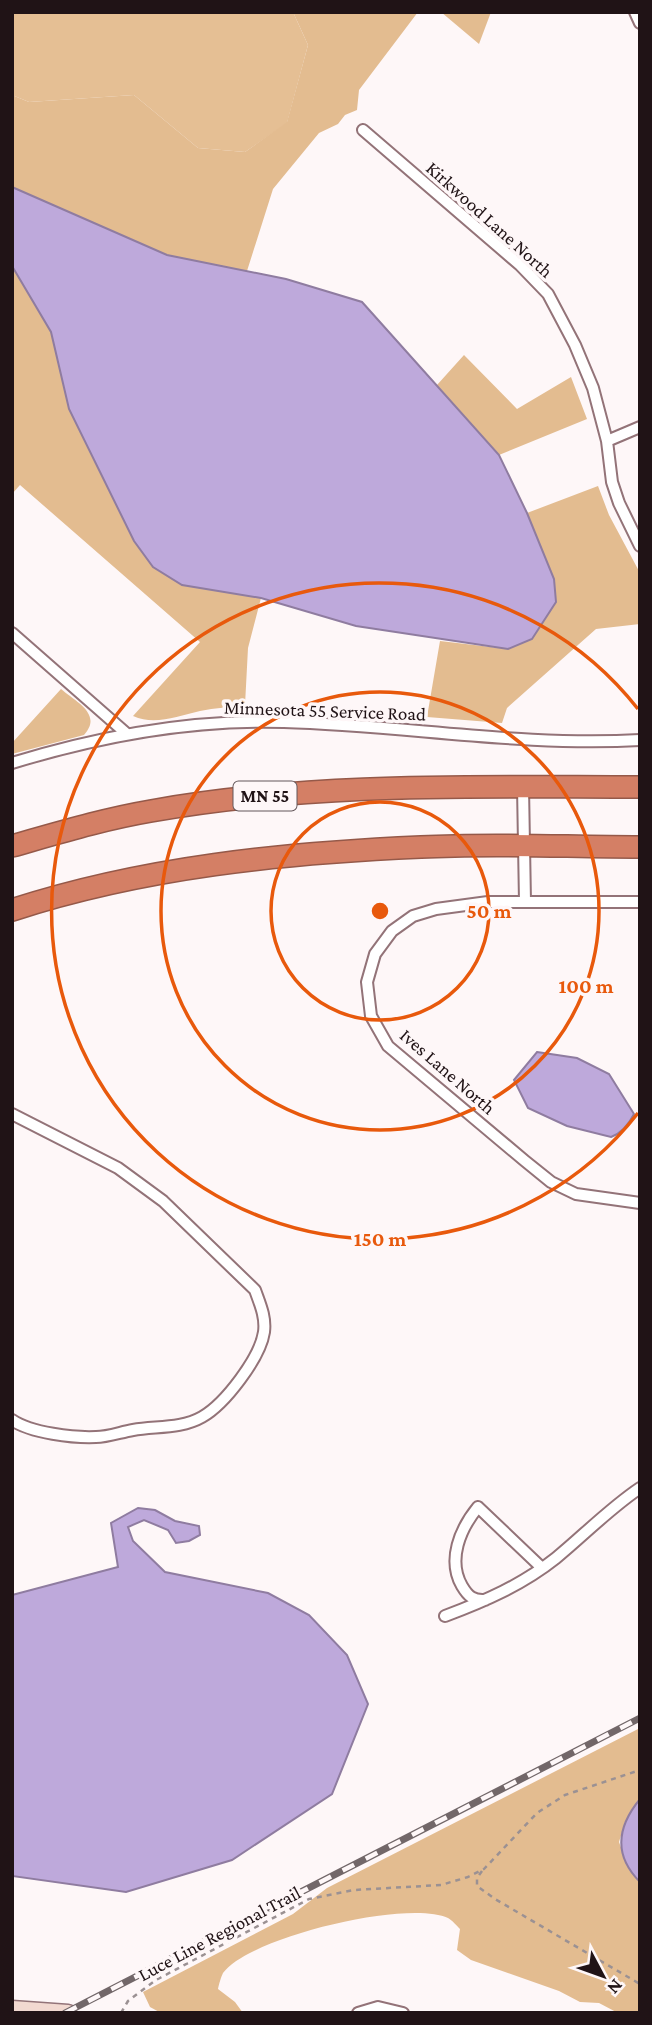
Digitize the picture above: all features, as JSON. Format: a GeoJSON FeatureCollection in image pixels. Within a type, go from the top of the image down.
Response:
{"type":"FeatureCollection","features":[{"type":"Feature","properties":{"kind":"highway","name":"MN 55"},"geometry":{"type":"LineString","coordinates":[[12,846],[115,819],[220,800],[397,787],[640,787]]}},
{"type":"Feature","properties":{"kind":"highway"},"geometry":{"type":"LineString","coordinates":[[12,910],[84,889],[266,857],[424,846],[640,847]]}},
{"type":"Feature","properties":{"kind":"street"},"geometry":{"type":"LineString","coordinates":[[635,12],[640,23]]}},
{"type":"Feature","properties":{"kind":"street","name":"Kirkwood Lane North"},"geometry":{"type":"LineString","coordinates":[[363,130],[520,265],[548,294],[561,314],[593,388],[607,441],[612,482],[640,546]]}},
{"type":"Feature","properties":{"kind":"street"},"geometry":{"type":"LineString","coordinates":[[607,441],[640,427]]}},
{"type":"Feature","properties":{"kind":"street"},"geometry":{"type":"LineString","coordinates":[[12,633],[128,734]]}},
{"type":"Feature","properties":{"kind":"street","name":"Minnesota 55 Service Road"},"geometry":{"type":"LineString","coordinates":[[12,763],[47,752],[128,734],[204,724],[283,722],[550,741],[640,740]]}},
{"type":"Feature","properties":{"kind":"street"},"geometry":{"type":"LineString","coordinates":[[523,787],[525,902]]}},
{"type":"Feature","properties":{"kind":"street","name":"Ives Lane North"},"geometry":{"type":"LineString","coordinates":[[640,902],[488,902],[436,909],[413,916],[392,931],[375,954],[367,982],[371,1016],[388,1046],[551,1182],[576,1194],[640,1203]]}},
{"type":"Feature","properties":{"kind":"street"},"geometry":{"type":"LineString","coordinates":[[12,1114],[118,1168],[163,1200],[255,1290],[263,1310],[264,1330],[259,1350],[227,1395],[202,1417],[179,1426],[96,1437],[49,1432],[20,1426],[12,1420]]}},
{"type":"Feature","properties":{"kind":"street"},"geometry":{"type":"LineString","coordinates":[[445,1616],[521,1583],[640,1488]]}},
{"type":"Feature","properties":{"kind":"street"},"geometry":{"type":"LineString","coordinates":[[487,1600],[475,1601],[467,1594],[458,1579],[455,1559],[467,1520],[478,1507],[542,1568]]}},
{"type":"Feature","properties":{"kind":"street"},"geometry":{"type":"LineString","coordinates":[[358,2013],[378,2007],[403,2013]]}},
{"type":"Feature","properties":{"kind":"street"},"geometry":{"type":"LineString","coordinates":[[12,2009],[68,2013]]}},
{"type":"Feature","properties":{"kind":"path","name":"Luce Line Regional Trail"},"geometry":{"type":"LineString","coordinates":[[121,2013],[128,2001],[156,1980],[309,1899],[354,1890],[441,1885],[468,1877],[484,1869],[537,1812],[565,1795],[640,1770]]}},
{"type":"Feature","properties":{"kind":"path"},"geometry":{"type":"LineString","coordinates":[[484,1869],[477,1878],[477,1886],[486,1893],[640,1984]]}},
{"type":"Feature","properties":{"kind":"shaded area"},"geometry":{"type":"Polygon","coordinates":[[[12,12],[293,12],[308,45],[287,123],[245,152],[198,148],[134,95],[29,102],[12,95],[12,12]]]}},
{"type":"Feature","properties":{"kind":"shaded area"},"geometry":{"type":"Polygon","coordinates":[[[293,12],[418,12],[359,90],[357,110],[345,115],[338,124],[319,133],[273,189],[247,271],[167,255],[12,187],[12,95],[29,102],[134,95],[198,148],[245,152],[287,122],[308,45],[293,12]]]}},
{"type":"Feature","properties":{"kind":"shaded area"},"geometry":{"type":"Polygon","coordinates":[[[441,12],[491,12],[479,44],[441,12]]]}},
{"type":"Feature","properties":{"kind":"shaded area"},"geometry":{"type":"Polygon","coordinates":[[[12,187],[167,255],[286,279],[362,302],[499,455],[554,579],[556,602],[532,639],[508,649],[356,626],[261,598],[182,585],[153,567],[134,541],[69,409],[51,332],[12,266],[12,187]]]}},
{"type":"Feature","properties":{"kind":"shaded area"},"geometry":{"type":"Polygon","coordinates":[[[12,266],[51,332],[69,409],[134,541],[182,585],[261,598],[248,648],[245,705],[158,720],[133,716],[200,642],[20,485],[12,494],[12,266]]]}},
{"type":"Feature","properties":{"kind":"shaded area"},"geometry":{"type":"Polygon","coordinates":[[[464,355],[517,409],[571,377],[587,419],[499,455],[437,385],[464,355]]]}},
{"type":"Feature","properties":{"kind":"shaded area"},"geometry":{"type":"Polygon","coordinates":[[[598,486],[609,515],[640,573],[640,624],[596,629],[507,708],[502,723],[427,717],[440,641],[508,649],[554,579],[527,513],[598,486]]]}},
{"type":"Feature","properties":{"kind":"shaded area"},"geometry":{"type":"Polygon","coordinates":[[[61,689],[89,715],[91,721],[84,735],[12,754],[12,743],[61,689]]]}},
{"type":"Feature","properties":{"kind":"shaded area"},"geometry":{"type":"Polygon","coordinates":[[[537,1052],[577,1058],[609,1074],[634,1114],[627,1125],[611,1137],[567,1126],[528,1108],[514,1080],[537,1052]]]}},
{"type":"Feature","properties":{"kind":"shaded area"},"geometry":{"type":"Polygon","coordinates":[[[138,1508],[155,1510],[175,1521],[199,1526],[200,1535],[189,1541],[176,1543],[168,1530],[144,1520],[128,1527],[133,1541],[165,1572],[268,1593],[309,1615],[347,1655],[368,1704],[332,1794],[232,1860],[126,1892],[12,1876],[12,1595],[118,1567],[111,1523],[138,1508]]]}},
{"type":"Feature","properties":{"kind":"shaded area"},"geometry":{"type":"Polygon","coordinates":[[[640,1728],[640,1799],[625,1822],[619,1842],[626,1861],[640,1882],[640,2013],[618,2013],[599,2003],[580,2002],[559,1991],[471,1960],[457,1950],[460,1929],[448,1918],[428,1913],[366,1918],[330,1925],[295,1935],[238,1960],[223,1973],[218,1989],[235,2002],[243,2013],[161,2013],[150,2007],[143,1992],[293,1914],[327,1888],[640,1728]]]}},
{"type":"Feature","properties":{"kind":"shaded area"},"geometry":{"type":"Polygon","coordinates":[[[640,1799],[640,1882],[625,1862],[621,1841],[626,1820],[640,1799]]]}},
{"type":"Feature","properties":{"kind":"railway"},"geometry":{"type":"LineString","coordinates":[[65,2013],[640,1718]]}}]}
